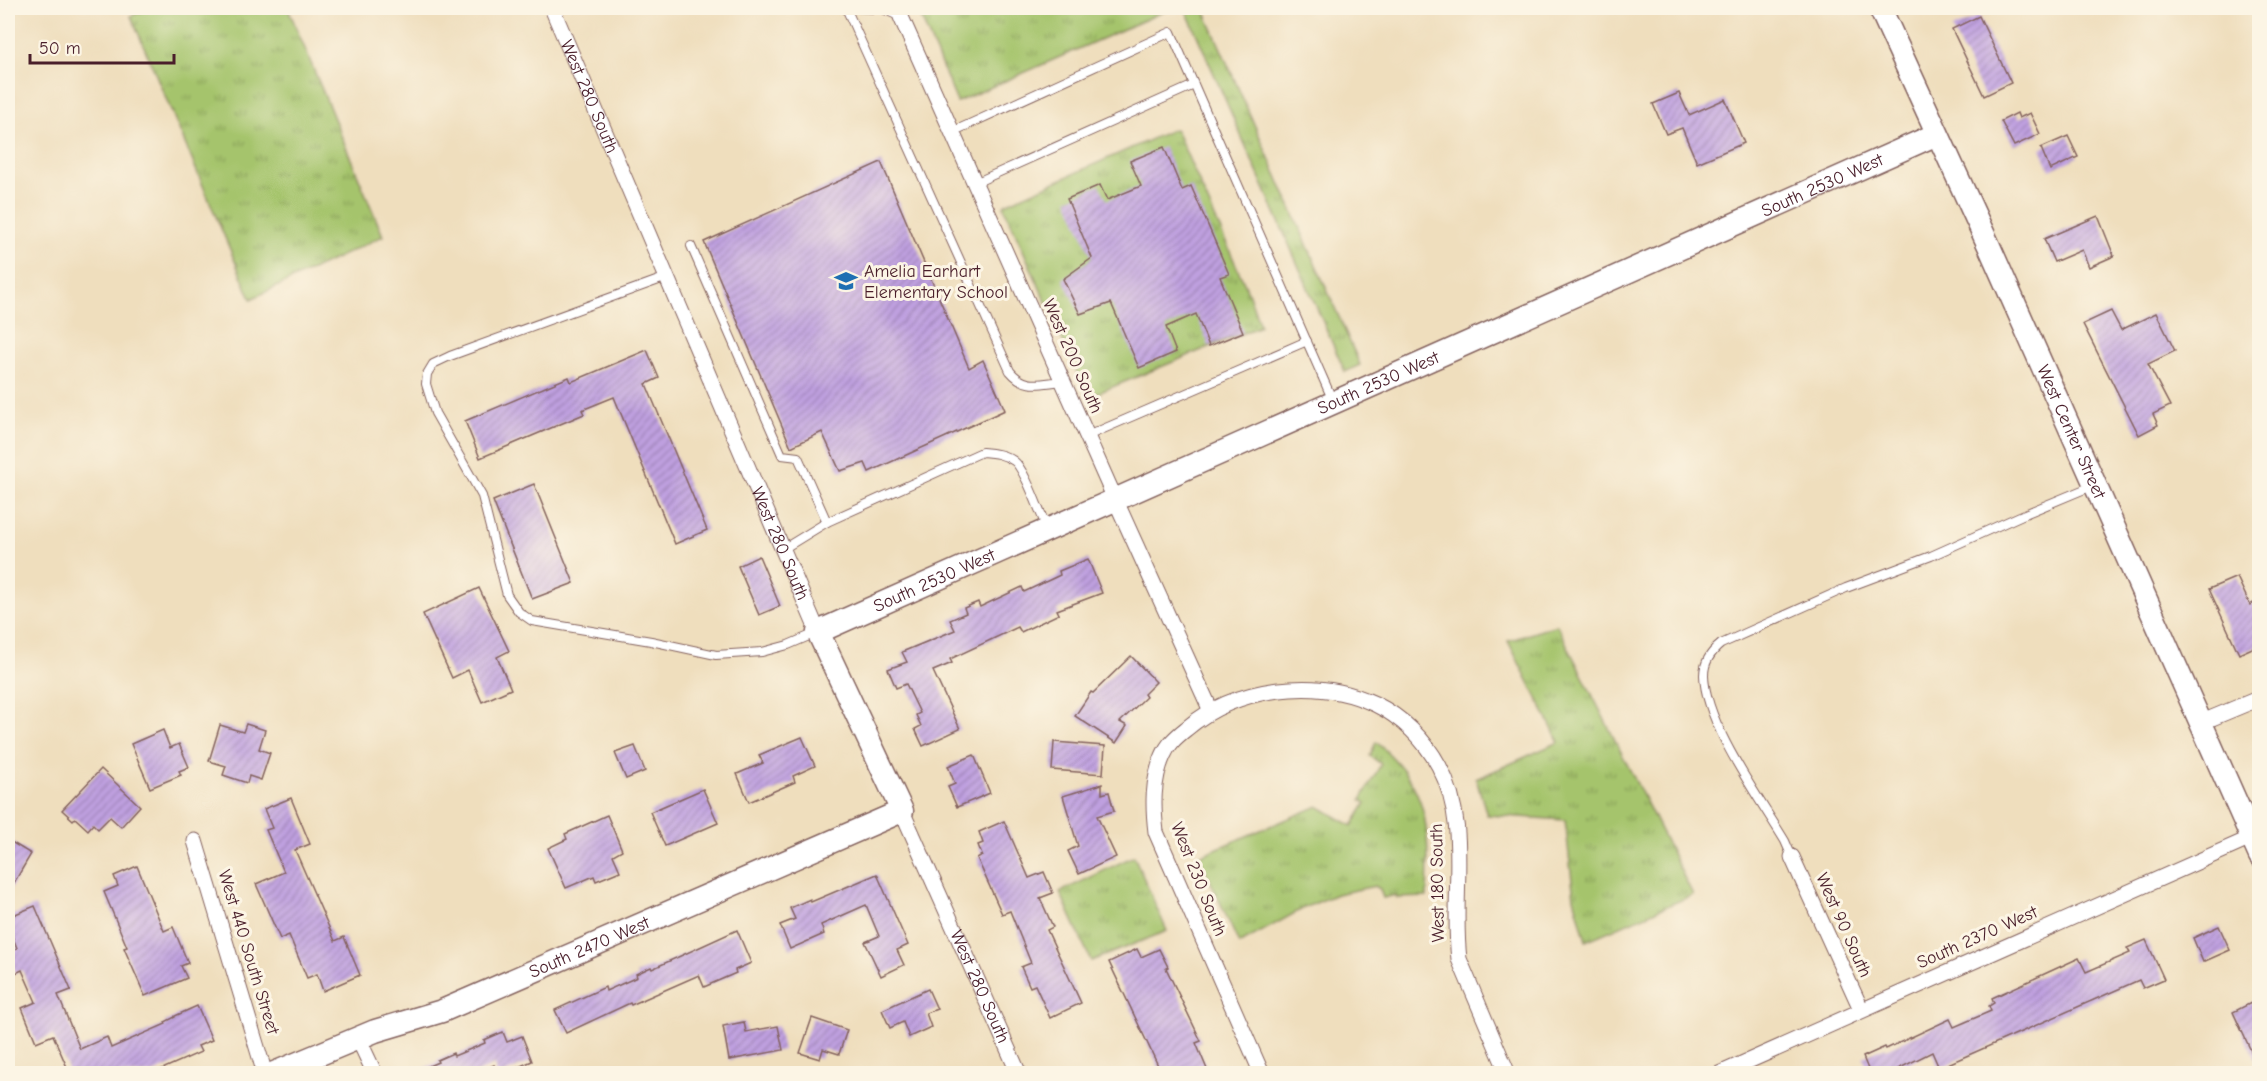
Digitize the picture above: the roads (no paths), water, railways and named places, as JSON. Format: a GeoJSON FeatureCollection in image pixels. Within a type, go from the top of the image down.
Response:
{"type":"FeatureCollection","features":[{"type":"Feature","properties":{"kind":"street","name":"West 280 South"},"geometry":{"type":"LineString","coordinates":[[552,8],[818,632],[902,811],[1019,1074]]}},
{"type":"Feature","properties":{"kind":"street","name":"West Center Street"},"geometry":{"type":"LineString","coordinates":[[1880,8],[2255,847]]}},
{"type":"Feature","properties":{"kind":"street","name":"West 200 South"},"geometry":{"type":"LineString","coordinates":[[899,12],[1211,711]]}},
{"type":"Feature","properties":{"kind":"street","name":"South 2530 West"},"geometry":{"type":"LineString","coordinates":[[818,632],[1937,134]]}},
{"type":"Feature","properties":{"kind":"street","name":"West 180 South"},"geometry":{"type":"LineString","coordinates":[[1211,711],[1235,699],[1260,693],[1280,690],[1327,691],[1358,697],[1374,704],[1398,718],[1421,740],[1438,766],[1455,810],[1458,832],[1456,938],[1459,959],[1508,1074]]}},
{"type":"Feature","properties":{"kind":"street"},"geometry":{"type":"LineString","coordinates":[[2200,723],[2259,698]]}},
{"type":"Feature","properties":{"kind":"street","name":"West 230 South"},"geometry":{"type":"LineString","coordinates":[[1211,711],[1174,739],[1162,757],[1154,790],[1156,832],[1262,1074]]}},
{"type":"Feature","properties":{"kind":"street","name":"South 2470 West"},"geometry":{"type":"LineString","coordinates":[[272,1074],[358,1038],[442,1011],[902,811]]}},
{"type":"Feature","properties":{"kind":"street","name":"West 440 South Street"},"geometry":{"type":"LineString","coordinates":[[195,841],[265,1074]]}},
{"type":"Feature","properties":{"kind":"street","name":"South 2370 West"},"geometry":{"type":"LineString","coordinates":[[1719,1074],[1861,1009],[2255,847]]}},
{"type":"Feature","properties":{"kind":"street","name":"West 90 South"},"geometry":{"type":"LineString","coordinates":[[1792,857],[1861,1009]]}},
{"type":"Feature","properties":{"kind":"street"},"geometry":{"type":"LineString","coordinates":[[358,1038],[375,1074]]}},
{"type":"Feature","properties":{"kind":"lane"},"geometry":{"type":"LineString","coordinates":[[846,8],[1010,371],[1018,381],[1029,384],[1063,381]]}},
{"type":"Feature","properties":{"kind":"lane"},"geometry":{"type":"LineString","coordinates":[[855,8],[899,12]]}},
{"type":"Feature","properties":{"kind":"lane"},"geometry":{"type":"LineString","coordinates":[[952,132],[1171,32],[1334,402]]}},
{"type":"Feature","properties":{"kind":"lane"},"geometry":{"type":"LineString","coordinates":[[975,183],[1194,85]]}},
{"type":"Feature","properties":{"kind":"lane"},"geometry":{"type":"LineString","coordinates":[[691,246],[782,455],[798,457],[827,522]]}},
{"type":"Feature","properties":{"kind":"lane"},"geometry":{"type":"LineString","coordinates":[[666,277],[450,356],[433,364],[427,374],[426,384],[435,413],[482,496],[507,595],[519,612],[532,621],[651,641],[716,655],[762,652],[788,645],[818,632]]}},
{"type":"Feature","properties":{"kind":"lane"},"geometry":{"type":"LineString","coordinates":[[1087,436],[1307,341]]}},
{"type":"Feature","properties":{"kind":"lane"},"geometry":{"type":"LineString","coordinates":[[783,549],[827,522],[982,452],[999,453],[1015,461],[1047,530]]}},
{"type":"Feature","properties":{"kind":"lane"},"geometry":{"type":"LineString","coordinates":[[1792,857],[1719,726],[1708,698],[1704,675],[1712,651],[1721,644],[1846,588],[1922,560],[2094,486]]}},
{"type":"Feature","properties":{"kind":"place","name":"Amelia Earhart Elementary School"},"geometry":{"type":"Point","coordinates":[846,281]}}]}
